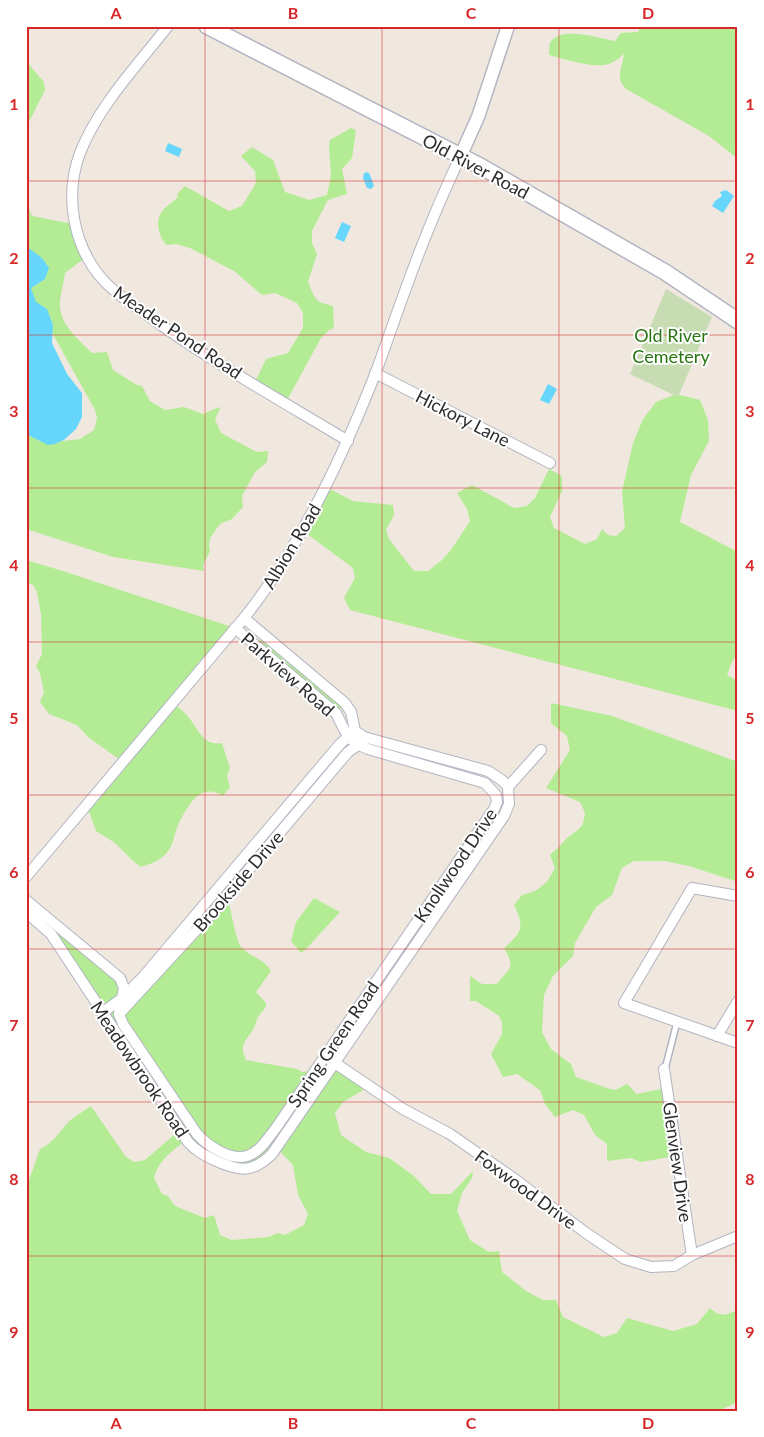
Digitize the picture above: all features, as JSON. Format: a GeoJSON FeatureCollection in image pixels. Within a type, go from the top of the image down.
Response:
{"type":"FeatureCollection","features":[{"type":"Feature","properties":{"kind":"main road","name":"Old River Road"},"geometry":{"type":"LineString","coordinates":[[207,26],[482,167],[665,272],[738,321]]}},
{"type":"Feature","properties":{"kind":"street","name":"Meader Pond Road"},"geometry":{"type":"LineString","coordinates":[[168,26],[106,106],[90,130],[79,155],[71,199],[78,238],[86,254],[104,280],[118,294],[173,333],[229,369],[348,441]]}},
{"type":"Feature","properties":{"kind":"street"},"geometry":{"type":"LineString","coordinates":[[460,157],[478,117],[508,26]]}},
{"type":"Feature","properties":{"kind":"street","name":"Albion Road"},"geometry":{"type":"LineString","coordinates":[[26,877],[244,618],[295,544],[348,441],[433,217],[460,157]]}},
{"type":"Feature","properties":{"kind":"street","name":"Hickory Lane"},"geometry":{"type":"LineString","coordinates":[[375,373],[550,463]]}},
{"type":"Feature","properties":{"kind":"street","name":"Parkview Road"},"geometry":{"type":"LineString","coordinates":[[244,618],[345,703],[350,712],[356,738]]}},
{"type":"Feature","properties":{"kind":"street","name":"Parkview Road"},"geometry":{"type":"LineString","coordinates":[[235,628],[336,713],[356,738]]}},
{"type":"Feature","properties":{"kind":"street"},"geometry":{"type":"LineString","coordinates":[[356,738],[488,771],[503,781],[508,788],[542,750]]}},
{"type":"Feature","properties":{"kind":"street","name":"Knollwood Drive"},"geometry":{"type":"LineString","coordinates":[[356,738],[485,783],[496,795],[497,802],[494,809],[392,958]]}},
{"type":"Feature","properties":{"kind":"street","name":"Brookside Drive"},"geometry":{"type":"LineString","coordinates":[[102,1013],[122,999],[143,977],[340,744],[356,738]]}},
{"type":"Feature","properties":{"kind":"street","name":"Brookside Drive"},"geometry":{"type":"LineString","coordinates":[[108,1022],[119,1014],[212,913],[348,752],[356,738]]}},
{"type":"Feature","properties":{"kind":"street","name":"Spring Green Road"},"geometry":{"type":"LineString","coordinates":[[334,1062],[504,816],[509,804],[508,788]]}},
{"type":"Feature","properties":{"kind":"street"},"geometry":{"type":"LineString","coordinates":[[738,896],[692,888],[624,1004],[738,1043]]}},
{"type":"Feature","properties":{"kind":"street","name":"Meadowbrook Road"},"geometry":{"type":"LineString","coordinates":[[26,900],[120,978],[124,988],[119,1014],[123,1024],[205,1143],[226,1154],[247,1156],[257,1150],[267,1140]]}},
{"type":"Feature","properties":{"kind":"street","name":"Meadowbrook Road"},"geometry":{"type":"LineString","coordinates":[[26,912],[51,934],[186,1139],[195,1150],[227,1167],[238,1170],[248,1169],[266,1160],[278,1146],[334,1062]]}},
{"type":"Feature","properties":{"kind":"street"},"geometry":{"type":"LineString","coordinates":[[392,958],[402,964]]}},
{"type":"Feature","properties":{"kind":"street","name":"Spring Green Road"},"geometry":{"type":"LineString","coordinates":[[267,1140],[392,958]]}},
{"type":"Feature","properties":{"kind":"street"},"geometry":{"type":"LineString","coordinates":[[717,1036],[738,1001]]}},
{"type":"Feature","properties":{"kind":"street","name":"Foxwood Drive"},"geometry":{"type":"LineString","coordinates":[[324,1055],[403,1109],[450,1134],[516,1180],[586,1233],[625,1259],[651,1267],[674,1266],[692,1254],[738,1236]]}},
{"type":"Feature","properties":{"kind":"street","name":"Glenview Drive"},"geometry":{"type":"LineString","coordinates":[[664,1069],[692,1254]]}},
{"type":"Feature","properties":{"kind":"street"},"geometry":{"type":"LineString","coordinates":[[267,1140],[278,1146]]}},
{"type":"Feature","properties":{"kind":"lane"},"geometry":{"type":"LineString","coordinates":[[664,1069],[677,1022]]}},
{"type":"Feature","properties":{"kind":"green space"},"geometry":{"type":"Polygon","coordinates":[[[641,26],[738,26],[738,159],[709,136],[626,89],[620,77],[624,54],[605,65],[589,65],[549,55],[550,43],[562,35],[580,34],[615,41],[621,33],[638,32],[641,26]]]}},
{"type":"Feature","properties":{"kind":"green space"},"geometry":{"type":"Polygon","coordinates":[[[26,59],[44,82],[45,90],[26,128],[26,59]]]}},
{"type":"Feature","properties":{"kind":"green space"},"geometry":{"type":"Polygon","coordinates":[[[351,128],[356,130],[352,158],[342,169],[347,194],[328,200],[312,231],[312,243],[317,254],[308,282],[319,302],[333,306],[334,328],[321,338],[285,404],[253,386],[266,359],[288,353],[303,328],[303,313],[297,303],[275,293],[262,295],[234,271],[190,248],[176,244],[167,245],[162,239],[158,219],[162,211],[178,197],[177,194],[185,186],[229,211],[242,206],[256,183],[255,171],[241,156],[252,147],[273,160],[285,192],[309,200],[327,195],[331,175],[330,140],[351,128]]]}},
{"type":"Feature","properties":{"kind":"green space"},"geometry":{"type":"Polygon","coordinates":[[[26,201],[32,216],[78,225],[89,255],[65,273],[60,309],[65,323],[80,342],[92,353],[107,352],[113,370],[137,385],[142,386],[150,401],[165,410],[184,407],[203,414],[219,407],[220,409],[215,419],[221,433],[257,452],[268,451],[267,462],[255,472],[242,496],[243,507],[232,519],[220,524],[210,538],[210,551],[203,565],[204,571],[113,557],[26,529],[26,429],[53,442],[80,439],[94,430],[97,418],[95,410],[34,300],[26,273],[26,201]]]}},
{"type":"Feature","properties":{"kind":"green space","name":"Old River Cemetery"},"geometry":{"type":"Polygon","coordinates":[[[666,289],[712,317],[678,397],[630,374],[666,289]]]}},
{"type":"Feature","properties":{"kind":"green space"},"geometry":{"type":"Polygon","coordinates":[[[676,394],[700,400],[708,420],[709,441],[691,475],[680,522],[738,552],[738,652],[727,675],[738,681],[738,711],[350,610],[344,598],[355,578],[353,568],[303,531],[326,487],[353,501],[393,505],[394,515],[386,530],[389,539],[414,571],[428,571],[451,550],[470,521],[467,509],[457,493],[472,485],[514,508],[527,506],[535,498],[549,469],[562,476],[562,491],[550,517],[554,528],[585,544],[597,539],[602,529],[608,535],[616,536],[625,528],[622,492],[633,443],[643,419],[656,402],[676,394]]]}},
{"type":"Feature","properties":{"kind":"green space"},"geometry":{"type":"Polygon","coordinates":[[[26,560],[235,628],[174,704],[186,714],[206,740],[222,743],[230,768],[227,776],[230,787],[223,796],[215,792],[208,792],[195,798],[178,825],[170,848],[161,858],[154,862],[141,867],[115,843],[96,831],[87,810],[123,762],[88,737],[77,725],[49,714],[40,702],[44,692],[40,673],[36,666],[42,654],[41,614],[37,592],[34,586],[26,581],[26,560]]]}},
{"type":"Feature","properties":{"kind":"green space"},"geometry":{"type":"Polygon","coordinates":[[[264,635],[345,703],[336,713],[256,644],[264,635]]]}},
{"type":"Feature","properties":{"kind":"green space"},"geometry":{"type":"Polygon","coordinates":[[[551,703],[612,716],[738,762],[738,882],[689,866],[665,861],[634,861],[622,868],[612,895],[596,907],[575,943],[573,956],[553,976],[544,995],[542,1032],[551,1049],[571,1064],[576,1077],[615,1090],[627,1084],[637,1094],[665,1088],[676,1156],[641,1162],[631,1158],[607,1161],[607,1144],[595,1135],[584,1115],[573,1110],[555,1117],[545,1104],[540,1090],[517,1074],[503,1077],[491,1054],[502,1034],[502,1022],[499,1016],[476,1001],[470,1001],[470,976],[482,984],[497,984],[510,967],[510,960],[504,948],[515,938],[520,929],[520,919],[514,905],[522,895],[535,891],[547,882],[555,868],[550,855],[583,824],[585,813],[580,802],[546,788],[570,750],[567,736],[551,723],[551,703]]]}},
{"type":"Feature","properties":{"kind":"green space"},"geometry":{"type":"Polygon","coordinates":[[[494,809],[504,816],[407,957],[398,950],[494,809]]]}},
{"type":"Feature","properties":{"kind":"green space"},"geometry":{"type":"Polygon","coordinates":[[[262,836],[271,844],[227,895],[239,944],[264,963],[271,971],[256,992],[266,1005],[244,1042],[243,1050],[246,1060],[297,1069],[302,1072],[314,1071],[329,1055],[370,1086],[343,1102],[335,1113],[341,1135],[366,1152],[389,1158],[414,1176],[431,1194],[451,1194],[473,1171],[472,1178],[462,1193],[457,1211],[470,1240],[489,1252],[499,1251],[502,1272],[526,1291],[543,1300],[556,1300],[563,1317],[604,1337],[617,1333],[627,1318],[673,1331],[697,1324],[710,1308],[723,1315],[738,1310],[738,1402],[718,1411],[26,1411],[26,1181],[29,1180],[40,1149],[54,1139],[69,1121],[91,1106],[126,1157],[134,1162],[145,1160],[182,1128],[107,1018],[262,836]],[[190,1138],[163,1160],[154,1178],[162,1194],[168,1196],[175,1206],[205,1218],[214,1215],[220,1235],[232,1240],[268,1237],[278,1233],[285,1235],[304,1225],[308,1214],[298,1195],[293,1165],[272,1143],[262,1157],[251,1163],[241,1164],[223,1160],[190,1138]]]}},
{"type":"Feature","properties":{"kind":"green space"},"geometry":{"type":"Polygon","coordinates":[[[314,898],[340,912],[301,953],[291,941],[296,922],[314,898]]]}},
{"type":"Feature","properties":{"kind":"green space"},"geometry":{"type":"Polygon","coordinates":[[[41,912],[120,978],[123,992],[115,1000],[102,1002],[98,1000],[51,934],[41,912]]]}},
{"type":"Feature","properties":{"kind":"water"},"geometry":{"type":"Polygon","coordinates":[[[168,143],[182,149],[179,157],[165,151],[168,143]]]}},
{"type":"Feature","properties":{"kind":"water"},"geometry":{"type":"Polygon","coordinates":[[[368,172],[374,186],[371,189],[367,188],[363,178],[364,173],[368,172]]]}},
{"type":"Feature","properties":{"kind":"water"},"geometry":{"type":"Polygon","coordinates":[[[726,190],[734,196],[723,213],[712,206],[722,196],[720,192],[726,190]]]}},
{"type":"Feature","properties":{"kind":"water"},"geometry":{"type":"Polygon","coordinates":[[[342,222],[351,226],[344,242],[335,238],[342,222]]]}},
{"type":"Feature","properties":{"kind":"water"},"geometry":{"type":"Polygon","coordinates":[[[26,246],[42,258],[49,268],[45,279],[31,288],[36,302],[47,309],[53,325],[52,343],[67,374],[82,393],[82,417],[76,429],[64,440],[48,445],[26,434],[26,246]]]}},
{"type":"Feature","properties":{"kind":"water"},"geometry":{"type":"Polygon","coordinates":[[[548,384],[557,389],[549,404],[540,400],[548,384]]]}}]}
